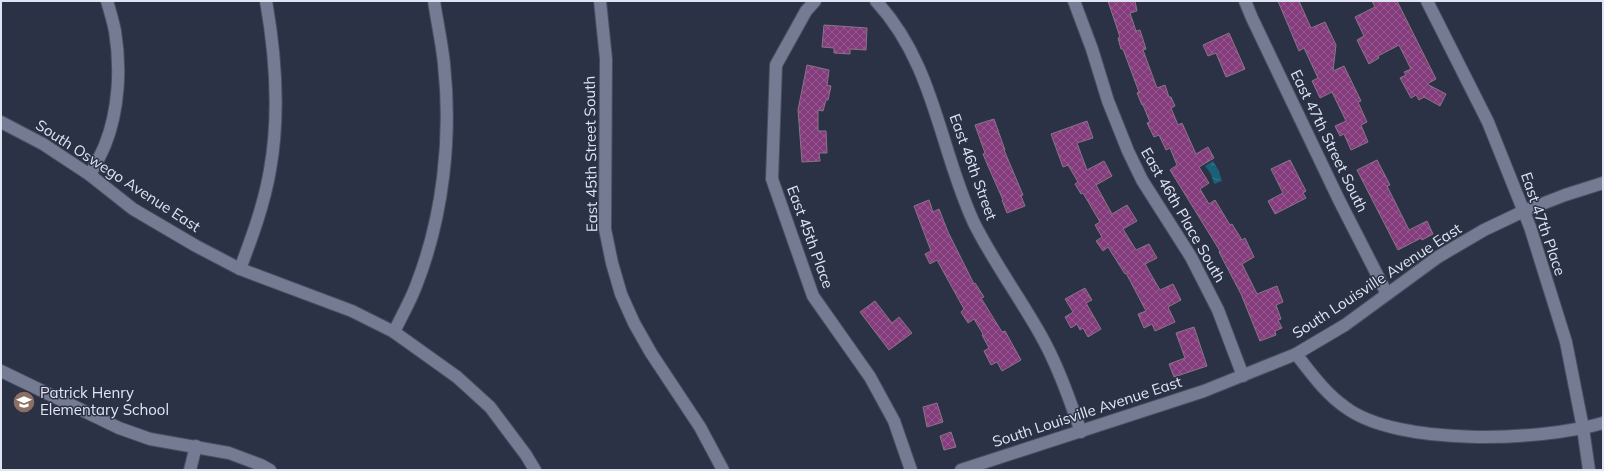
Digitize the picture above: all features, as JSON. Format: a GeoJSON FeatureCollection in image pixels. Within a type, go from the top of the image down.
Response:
{"type":"FeatureCollection","features":[{"type":"Feature","properties":{"kind":"street"},"geometry":{"type":"LineString","coordinates":[[90,175],[105,145],[111,123],[118,83],[118,53],[116,38],[107,1]]}},
{"type":"Feature","properties":{"kind":"street"},"geometry":{"type":"LineString","coordinates":[[240,269],[259,217],[270,171],[275,137],[277,103],[275,64],[266,1]]}},
{"type":"Feature","properties":{"kind":"street"},"geometry":{"type":"LineString","coordinates":[[394,332],[416,286],[439,209],[444,172],[447,120],[444,64],[434,1]]}},
{"type":"Feature","properties":{"kind":"street","name":"East 45th Street South"},"geometry":{"type":"LineString","coordinates":[[600,1],[606,59],[605,229],[612,264],[621,294],[634,323],[651,353],[700,427],[723,470]]}},
{"type":"Feature","properties":{"kind":"street","name":"East 45th Place"},"geometry":{"type":"LineString","coordinates":[[815,1],[806,11],[776,65],[772,179],[814,296],[873,383],[894,420],[911,470]]}},
{"type":"Feature","properties":{"kind":"street","name":"East 46th Street"},"geometry":{"type":"LineString","coordinates":[[876,1],[898,30],[926,83],[955,174],[974,222],[996,263],[1039,331],[1066,389],[1081,432]]}},
{"type":"Feature","properties":{"kind":"street","name":"East 46th Place South"},"geometry":{"type":"LineString","coordinates":[[1074,1],[1092,49],[1108,101],[1128,151],[1142,180],[1197,270],[1218,310],[1243,376]]}},
{"type":"Feature","properties":{"kind":"street","name":"East 47th Street South"},"geometry":{"type":"LineString","coordinates":[[1245,1],[1336,193],[1387,294]]}},
{"type":"Feature","properties":{"kind":"street","name":"East 47th Place"},"geometry":{"type":"LineString","coordinates":[[1428,1],[1488,122],[1524,211],[1566,342],[1583,428],[1589,470]]}},
{"type":"Feature","properties":{"kind":"street","name":"South Oswego Avenue East"},"geometry":{"type":"LineString","coordinates":[[1,122],[43,144],[90,175],[133,208],[196,246],[240,269],[352,311],[394,332],[457,376],[484,402],[521,449],[535,470]]}},
{"type":"Feature","properties":{"kind":"street","name":"South Louisville Avenue East"},"geometry":{"type":"LineString","coordinates":[[961,470],[1204,391],[1296,354],[1345,324],[1438,257],[1484,230],[1524,211],[1565,195],[1603,183]]}},
{"type":"Feature","properties":{"kind":"street"},"geometry":{"type":"LineString","coordinates":[[1296,354],[1318,383],[1345,408],[1371,421],[1403,430],[1438,435],[1482,437],[1537,434],[1583,428],[1603,423]]}},
{"type":"Feature","properties":{"kind":"street"},"geometry":{"type":"LineString","coordinates":[[1,371],[119,428],[150,439],[229,453],[270,470]]}},
{"type":"Feature","properties":{"kind":"street"},"geometry":{"type":"LineString","coordinates":[[190,470],[196,446]]}},
{"type":"Feature","properties":{"kind":"water"},"geometry":{"type":"Polygon","coordinates":[[[1213,161],[1219,171],[1222,181],[1214,184],[1211,174],[1205,166],[1213,161]]]}},
{"type":"Feature","properties":{"kind":"building"},"geometry":{"type":"Polygon","coordinates":[[[1108,1],[1135,1],[1137,11],[1130,13],[1136,31],[1140,30],[1146,49],[1143,50],[1157,88],[1165,85],[1169,97],[1171,97],[1175,106],[1171,108],[1178,125],[1182,123],[1196,154],[1208,147],[1214,158],[1199,167],[1209,183],[1200,189],[1209,204],[1215,200],[1230,225],[1232,224],[1242,240],[1245,238],[1254,257],[1242,264],[1257,294],[1277,286],[1283,302],[1276,305],[1281,319],[1278,320],[1282,328],[1275,331],[1276,335],[1260,341],[1241,294],[1219,252],[1220,251],[1170,170],[1177,165],[1170,148],[1166,150],[1159,135],[1154,137],[1147,123],[1150,122],[1137,93],[1139,92],[1123,49],[1121,49],[1118,38],[1120,37],[1108,1]]]}},
{"type":"Feature","properties":{"kind":"building"},"geometry":{"type":"Polygon","coordinates":[[[1278,1],[1299,1],[1311,28],[1325,22],[1336,45],[1333,71],[1344,66],[1361,101],[1358,102],[1367,122],[1361,125],[1368,142],[1351,150],[1344,134],[1340,136],[1335,126],[1346,121],[1332,92],[1320,98],[1312,81],[1318,78],[1304,48],[1299,51],[1278,1]]]}},
{"type":"Feature","properties":{"kind":"building"},"geometry":{"type":"Polygon","coordinates":[[[1372,1],[1397,1],[1436,79],[1427,84],[1446,94],[1440,106],[1424,97],[1419,100],[1416,95],[1411,98],[1400,78],[1406,75],[1404,72],[1411,69],[1399,45],[1378,56],[1379,58],[1369,64],[1357,40],[1364,36],[1355,17],[1375,7],[1372,1]]]}},
{"type":"Feature","properties":{"kind":"building"},"geometry":{"type":"Polygon","coordinates":[[[824,25],[867,28],[866,50],[850,49],[850,54],[834,53],[834,48],[822,47],[824,25]]]}},
{"type":"Feature","properties":{"kind":"building"},"geometry":{"type":"Polygon","coordinates":[[[1229,33],[1245,69],[1226,77],[1216,53],[1208,56],[1203,45],[1229,33]]]}},
{"type":"Feature","properties":{"kind":"building"},"geometry":{"type":"Polygon","coordinates":[[[807,65],[829,70],[827,85],[831,86],[828,100],[826,100],[823,111],[818,110],[818,131],[826,131],[827,153],[819,153],[820,161],[802,162],[798,110],[807,65]]]}},
{"type":"Feature","properties":{"kind":"building"},"geometry":{"type":"Polygon","coordinates":[[[994,119],[1004,150],[1023,195],[1021,196],[1025,206],[1007,213],[983,154],[985,153],[975,125],[994,119]]]}},
{"type":"Feature","properties":{"kind":"building"},"geometry":{"type":"Polygon","coordinates":[[[1087,121],[1093,138],[1077,143],[1087,170],[1104,161],[1112,176],[1096,185],[1112,214],[1127,205],[1137,221],[1123,229],[1136,250],[1149,244],[1157,258],[1145,264],[1160,290],[1173,284],[1181,300],[1168,307],[1175,322],[1155,331],[1152,324],[1144,328],[1138,314],[1146,311],[1126,273],[1125,274],[1108,247],[1103,251],[1096,241],[1102,237],[1095,225],[1100,222],[1083,193],[1081,194],[1075,184],[1078,182],[1068,165],[1063,167],[1051,134],[1087,121]]]}},
{"type":"Feature","properties":{"kind":"building"},"geometry":{"type":"Polygon","coordinates":[[[1290,160],[1306,191],[1303,193],[1306,198],[1275,214],[1268,201],[1283,193],[1271,169],[1290,160]]]}},
{"type":"Feature","properties":{"kind":"building"},"geometry":{"type":"Polygon","coordinates":[[[1377,160],[1390,185],[1387,186],[1409,230],[1427,221],[1433,234],[1422,240],[1421,238],[1398,250],[1357,170],[1377,160]]]}},
{"type":"Feature","properties":{"kind":"building"},"geometry":{"type":"Polygon","coordinates":[[[929,200],[933,212],[939,209],[948,232],[974,284],[975,283],[984,297],[981,298],[1002,332],[1005,331],[1021,360],[1002,371],[997,362],[991,365],[984,351],[989,348],[982,335],[983,334],[974,319],[968,323],[961,312],[964,309],[937,260],[930,264],[925,254],[931,251],[914,206],[929,200]]]}},
{"type":"Feature","properties":{"kind":"building"},"geometry":{"type":"Polygon","coordinates":[[[1085,288],[1092,300],[1086,303],[1101,329],[1088,337],[1083,328],[1080,330],[1077,324],[1071,328],[1065,317],[1073,312],[1065,299],[1085,288]]]}},
{"type":"Feature","properties":{"kind":"building"},"geometry":{"type":"Polygon","coordinates":[[[875,301],[892,323],[899,317],[912,333],[889,350],[860,312],[875,301]]]}},
{"type":"Feature","properties":{"kind":"building"},"geometry":{"type":"Polygon","coordinates":[[[1194,327],[1207,366],[1174,377],[1169,364],[1185,358],[1176,333],[1194,327]]]}},
{"type":"Feature","properties":{"kind":"building"},"geometry":{"type":"Polygon","coordinates":[[[937,403],[943,422],[927,427],[923,407],[937,403]]]}},
{"type":"Feature","properties":{"kind":"building"},"geometry":{"type":"Polygon","coordinates":[[[951,432],[956,447],[944,450],[940,436],[951,432]]]}},
{"type":"Feature","properties":{"kind":"place","name":"Patrick Henry Elementary School"},"geometry":{"type":"Point","coordinates":[24,402]}}]}
